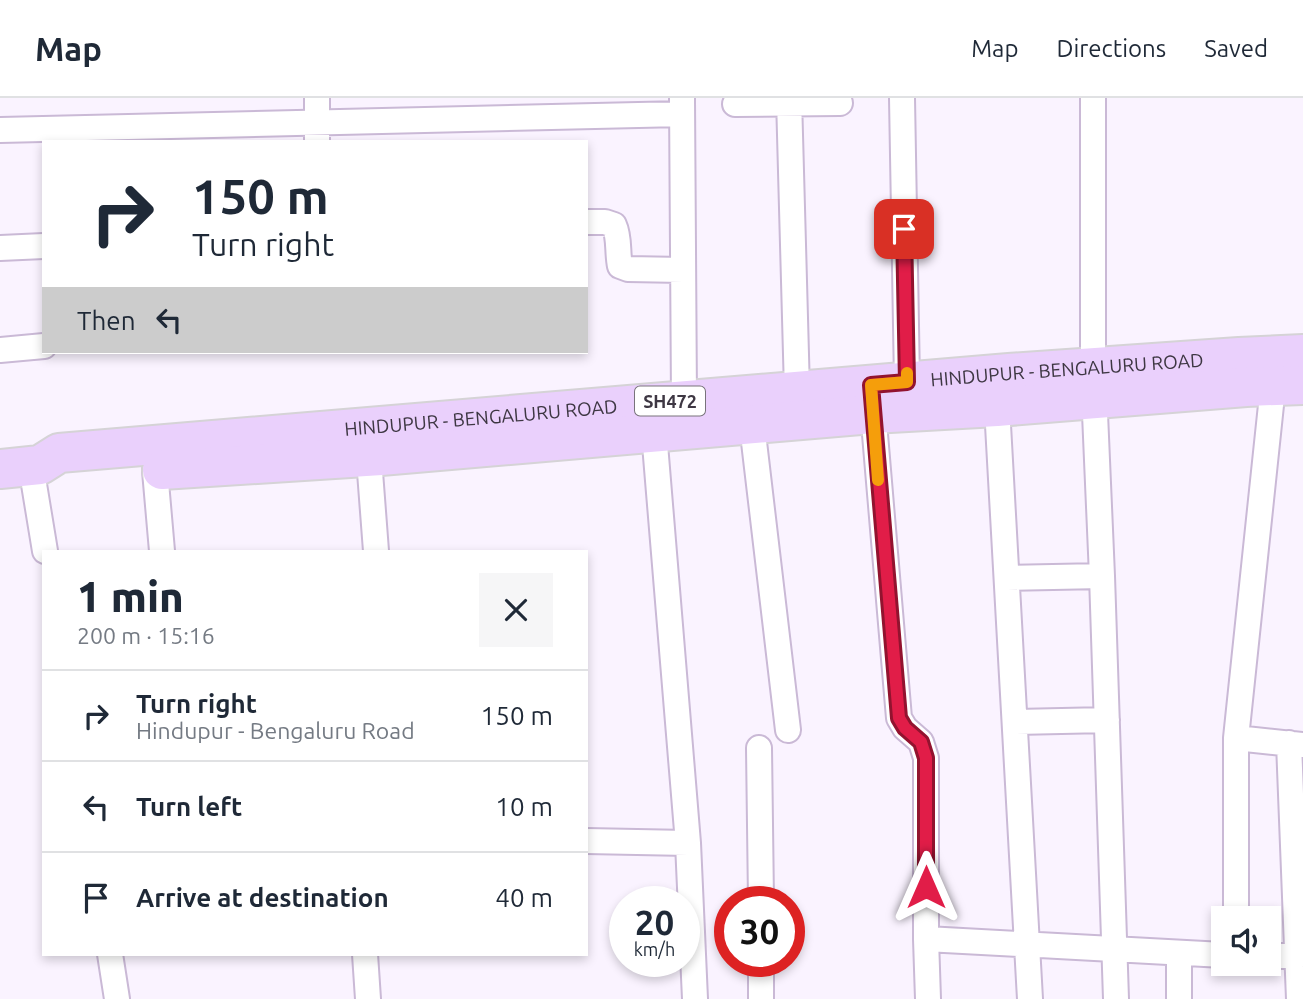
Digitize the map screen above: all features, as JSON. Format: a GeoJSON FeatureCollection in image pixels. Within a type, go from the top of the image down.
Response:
{"type":"FeatureCollection","features":[{"type":"Feature","properties":{"kind":"main road","name":"HINDUPUR - BENGALURU ROAD"},"geometry":{"type":"LineString","coordinates":[[24,467],[59,453],[371,442],[745,411],[883,393],[997,407],[1094,383],[1239,357],[1303,354]]}},
{"type":"Feature","properties":{"kind":"main road","name":"HINDUPUR - BENGALURU ROAD"},"geometry":{"type":"LineString","coordinates":[[745,411],[797,391],[883,393],[1094,383],[1288,386]]}},
{"type":"Feature","properties":{"kind":"main road","name":"HINDUPUR - BENGALURU ROAD"},"geometry":{"type":"LineString","coordinates":[[24,467],[60,475],[155,471],[371,442]]}},
{"type":"Feature","properties":{"kind":"street"},"geometry":{"type":"LineString","coordinates":[[317,98],[317,132]]}},
{"type":"Feature","properties":{"kind":"street"},"geometry":{"type":"LineString","coordinates":[[902,98],[905,334],[883,393],[899,718],[905,728],[921,742],[926,758],[928,999]]}},
{"type":"Feature","properties":{"kind":"street"},"geometry":{"type":"LineString","coordinates":[[1093,98],[1094,383],[1116,999]]}},
{"type":"Feature","properties":{"kind":"street"},"geometry":{"type":"LineString","coordinates":[[735,104],[789,101],[840,103]]}},
{"type":"Feature","properties":{"kind":"street"},"geometry":{"type":"LineString","coordinates":[[789,101],[797,391]]}},
{"type":"Feature","properties":{"kind":"street"},"geometry":{"type":"LineString","coordinates":[[0,130],[317,132],[682,106],[683,270],[669,417],[695,999]]}},
{"type":"Feature","properties":{"kind":"street"},"geometry":{"type":"LineString","coordinates":[[588,222],[614,225],[620,266],[628,269],[683,270]]}},
{"type":"Feature","properties":{"kind":"street"},"geometry":{"type":"LineString","coordinates":[[0,248],[42,246]]}},
{"type":"Feature","properties":{"kind":"street"},"geometry":{"type":"LineString","coordinates":[[0,351],[42,346]]}},
{"type":"Feature","properties":{"kind":"street"},"geometry":{"type":"LineString","coordinates":[[1236,906],[1236,738],[1288,386]]}},
{"type":"Feature","properties":{"kind":"street"},"geometry":{"type":"LineString","coordinates":[[997,407],[1030,999]]}},
{"type":"Feature","properties":{"kind":"street"},"geometry":{"type":"LineString","coordinates":[[745,411],[788,730]]}},
{"type":"Feature","properties":{"kind":"street"},"geometry":{"type":"LineString","coordinates":[[371,442],[376,550]]}},
{"type":"Feature","properties":{"kind":"street"},"geometry":{"type":"LineString","coordinates":[[24,467],[45,550]]}},
{"type":"Feature","properties":{"kind":"street"},"geometry":{"type":"LineString","coordinates":[[155,471],[162,550]]}},
{"type":"Feature","properties":{"kind":"street"},"geometry":{"type":"LineString","coordinates":[[1007,578],[1102,576]]}},
{"type":"Feature","properties":{"kind":"street"},"geometry":{"type":"LineString","coordinates":[[1015,722],[1107,720]]}},
{"type":"Feature","properties":{"kind":"street"},"geometry":{"type":"LineString","coordinates":[[1236,738],[1296,744],[1299,999]]}},
{"type":"Feature","properties":{"kind":"street"},"geometry":{"type":"LineString","coordinates":[[759,748],[761,886]]}},
{"type":"Feature","properties":{"kind":"street"},"geometry":{"type":"LineString","coordinates":[[588,841],[688,843]]}},
{"type":"Feature","properties":{"kind":"street"},"geometry":{"type":"LineString","coordinates":[[926,939],[1211,954]]}},
{"type":"Feature","properties":{"kind":"street"},"geometry":{"type":"LineString","coordinates":[[1179,953],[1179,999]]}},
{"type":"Feature","properties":{"kind":"street"},"geometry":{"type":"LineString","coordinates":[[110,956],[117,999]]}},
{"type":"Feature","properties":{"kind":"street"},"geometry":{"type":"LineString","coordinates":[[365,956],[368,999]]}},
{"type":"Feature","properties":{"kind":"street"},"geometry":{"type":"LineString","coordinates":[[1281,956],[1297,956]]}},
{"type":"Feature","properties":{"kind":"street"},"geometry":{"type":"LineString","coordinates":[[761,977],[761,999]]}},
{"type":"Feature","properties":{"kind":"slow traffic"},"geometry":{"type":"LineString","coordinates":[[878,480],[871,385],[907,382],[907,373]]}},
{"type":"Feature","properties":{"kind":"route"},"geometry":{"type":"LineString","coordinates":[[904,229],[907,382],[871,385],[899,718],[905,728],[921,742],[926,758],[926,887]]}}]}
